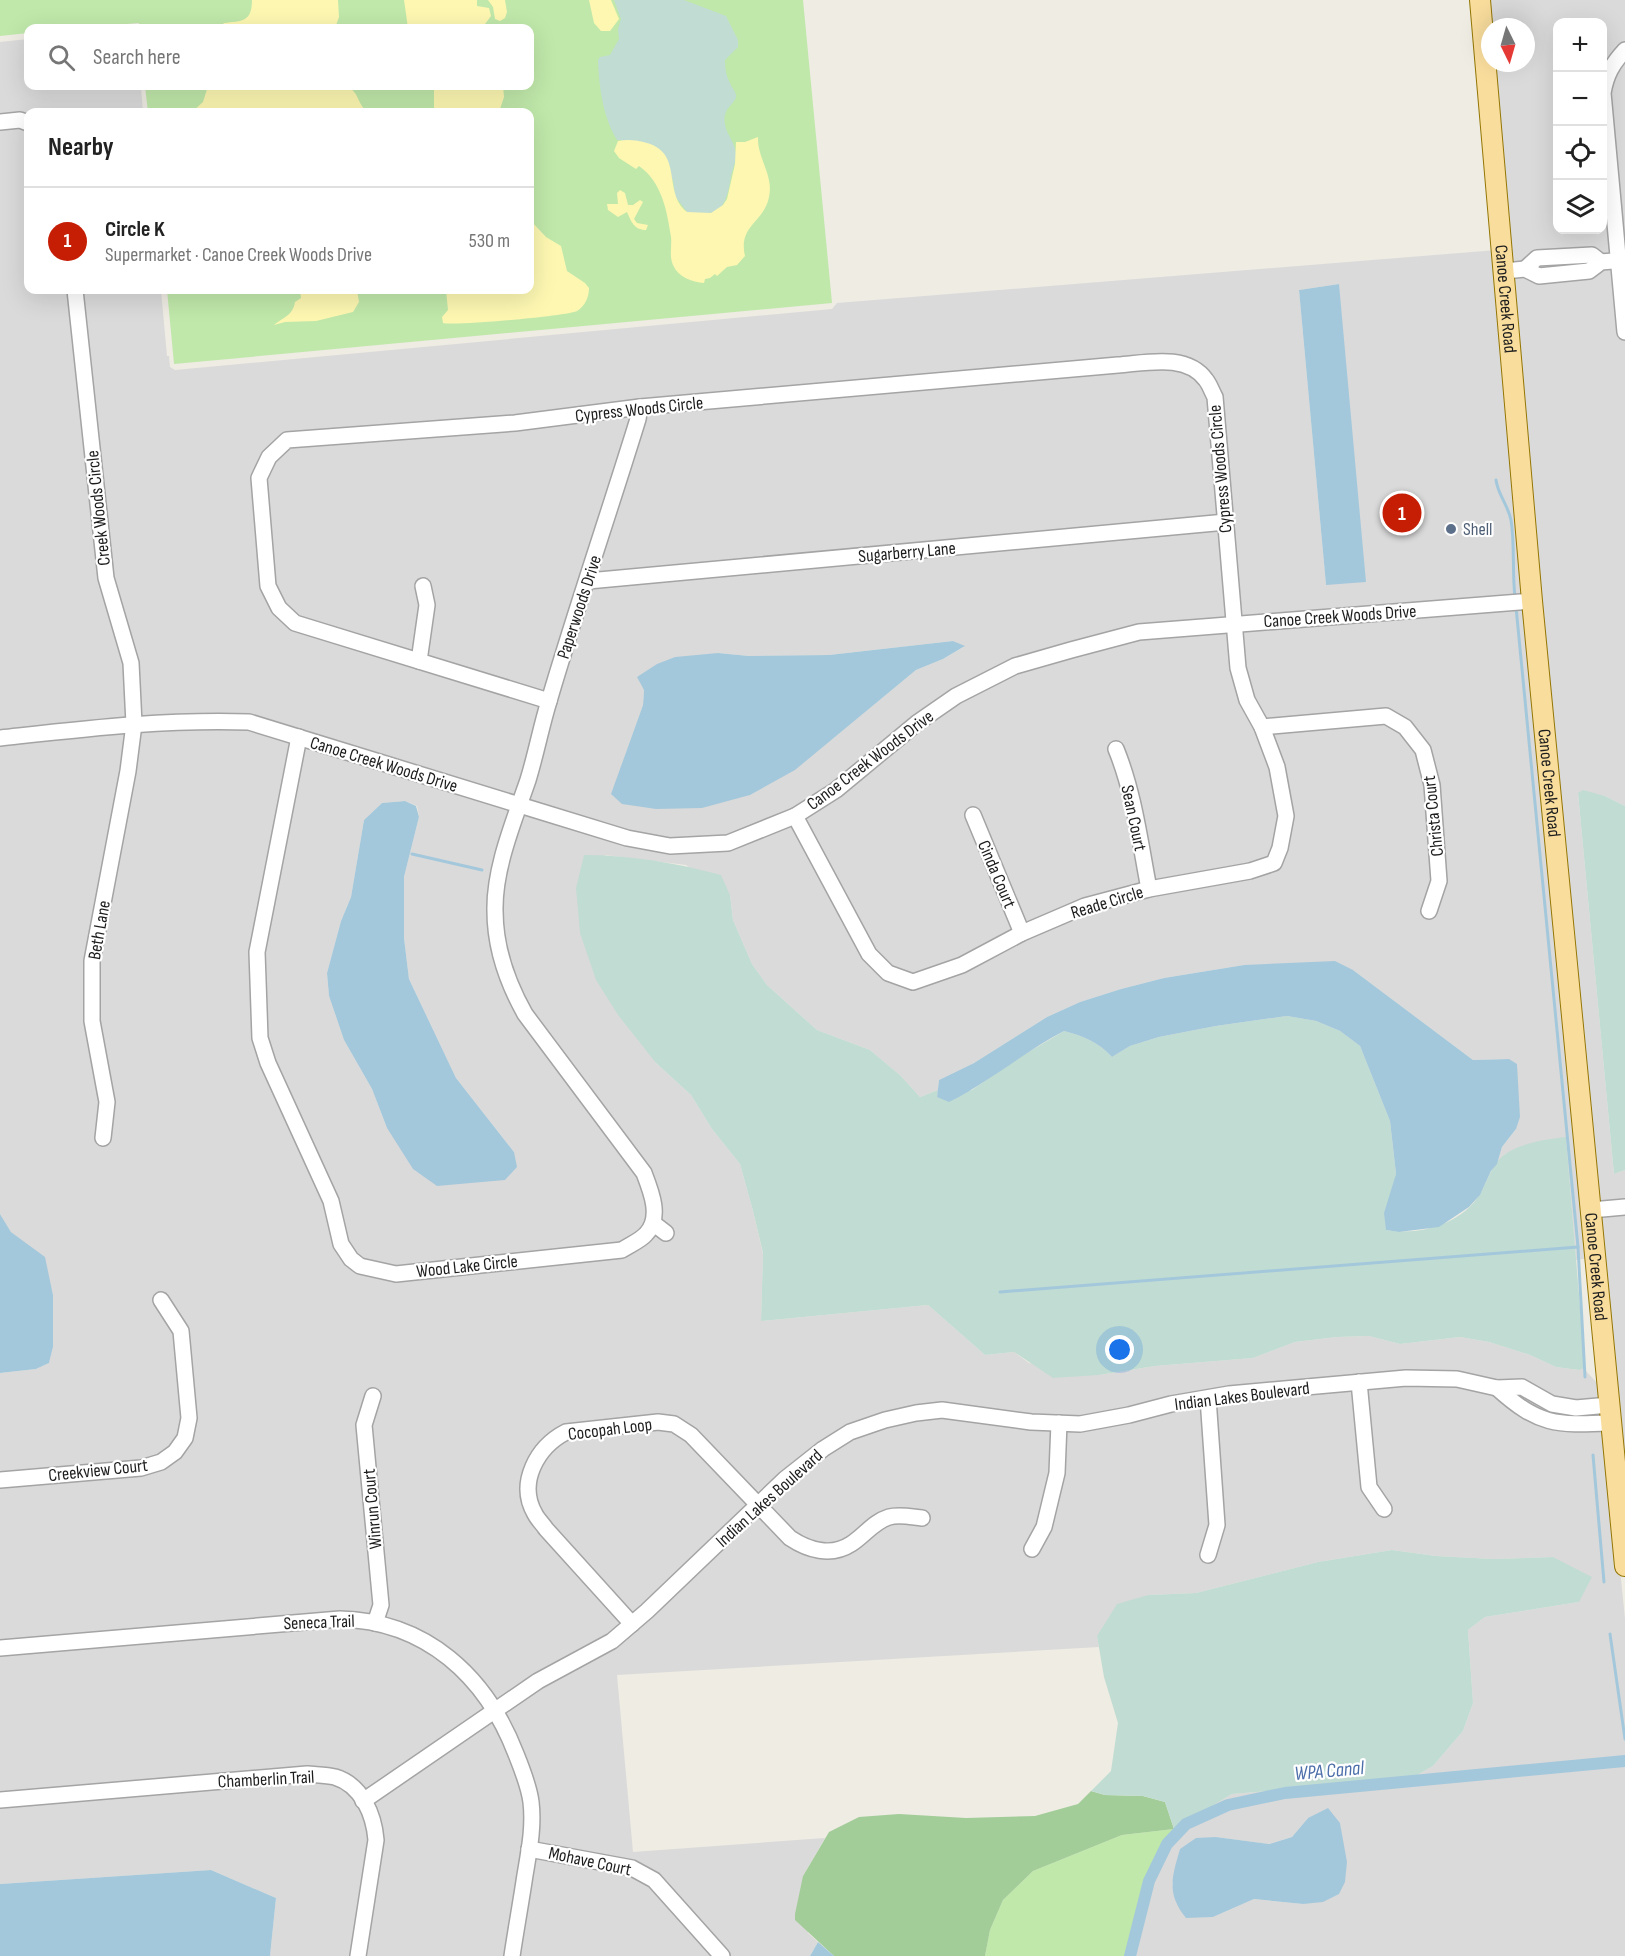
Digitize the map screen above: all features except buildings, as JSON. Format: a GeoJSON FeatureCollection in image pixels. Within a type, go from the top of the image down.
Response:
{"type":"FeatureCollection","features":[{"type":"Feature","properties":{"kind":"main road","name":"Canoe Creek Road"},"geometry":{"type":"LineString","coordinates":[[1480,0],[1532,601],[1625,1566]]}},
{"type":"Feature","properties":{"kind":"street"},"geometry":{"type":"LineString","coordinates":[[1625,50],[1613,63],[1606,77],[1603,93],[1622,260],[1625,332]]}},
{"type":"Feature","properties":{"kind":"street"},"geometry":{"type":"LineString","coordinates":[[0,122],[24,122]]}},
{"type":"Feature","properties":{"kind":"street"},"geometry":{"type":"LineString","coordinates":[[1505,272],[1525,269],[1537,258],[1592,255],[1601,262],[1622,260]]}},
{"type":"Feature","properties":{"kind":"street","name":"Creek Woods Circle"},"geometry":{"type":"LineString","coordinates":[[75,294],[106,578],[131,663],[134,724]]}},
{"type":"Feature","properties":{"kind":"street","name":"Cypress Woods Circle"},"geometry":{"type":"LineString","coordinates":[[549,701],[295,623],[279,608],[268,586],[259,478],[268,457],[287,440],[515,423],[640,407],[1168,361],[1191,367],[1206,379],[1215,397],[1233,624]]}},
{"type":"Feature","properties":{"kind":"street","name":"Paperwoods Drive"},"geometry":{"type":"LineString","coordinates":[[518,806],[640,407]]}},
{"type":"Feature","properties":{"kind":"street","name":"Sugarberry Lane"},"geometry":{"type":"LineString","coordinates":[[588,581],[1226,522]]}},
{"type":"Feature","properties":{"kind":"street"},"geometry":{"type":"LineString","coordinates":[[419,661],[427,605],[423,586]]}},
{"type":"Feature","properties":{"kind":"street","name":"Canoe Creek Woods Drive"},"geometry":{"type":"LineString","coordinates":[[0,738],[134,724],[205,721],[249,723],[627,838],[670,846],[728,843],[795,816],[836,790],[917,723],[956,696],[1015,666],[1139,632],[1532,601]]}},
{"type":"Feature","properties":{"kind":"street","name":"Reade Circle"},"geometry":{"type":"LineString","coordinates":[[795,816],[869,954],[888,973],[913,982],[962,965],[1022,933],[1085,906],[1149,889],[1250,871],[1274,863],[1280,848],[1286,816],[1277,767],[1262,727],[1247,700],[1238,668],[1233,624]]}},
{"type":"Feature","properties":{"kind":"street","name":"Christa Court"},"geometry":{"type":"LineString","coordinates":[[1262,727],[1386,716],[1405,728],[1423,750],[1432,785],[1439,881],[1429,911]]}},
{"type":"Feature","properties":{"kind":"street","name":"Beth Lane"},"geometry":{"type":"LineString","coordinates":[[103,1137],[107,1102],[92,1021],[92,961],[129,771],[134,724]]}},
{"type":"Feature","properties":{"kind":"street","name":"Wood Lake Circle"},"geometry":{"type":"LineString","coordinates":[[299,737],[257,952],[259,1029],[268,1063],[331,1201],[341,1244],[351,1259],[360,1266],[396,1274],[622,1250],[646,1234],[653,1223]]}},
{"type":"Feature","properties":{"kind":"street","name":"Sean Court"},"geometry":{"type":"LineString","coordinates":[[1116,749],[1130,795],[1149,889]]}},
{"type":"Feature","properties":{"kind":"street"},"geometry":{"type":"LineString","coordinates":[[518,806],[496,889],[496,938],[502,964],[510,986],[525,1014],[644,1173],[653,1198],[653,1223],[666,1233]]}},
{"type":"Feature","properties":{"kind":"street","name":"Cinda Court"},"geometry":{"type":"LineString","coordinates":[[973,814],[1022,933]]}},
{"type":"Feature","properties":{"kind":"street"},"geometry":{"type":"LineString","coordinates":[[1591,1210],[1625,1207]]}},
{"type":"Feature","properties":{"kind":"street","name":"Creekview Court"},"geometry":{"type":"LineString","coordinates":[[0,1480],[141,1468],[161,1462],[175,1452],[185,1438],[189,1418],[181,1331],[161,1300]]}},
{"type":"Feature","properties":{"kind":"street","name":"Indian Lakes Boulevard"},"geometry":{"type":"LineString","coordinates":[[363,1801],[538,1681],[612,1641],[785,1479],[823,1449],[850,1432],[885,1420],[942,1410],[1031,1422],[1080,1424],[1229,1394],[1406,1378],[1457,1378],[1497,1388],[1522,1387],[1552,1404],[1610,1414]]}},
{"type":"Feature","properties":{"kind":"street"},"geometry":{"type":"LineString","coordinates":[[1359,1382],[1369,1487],[1384,1509]]}},
{"type":"Feature","properties":{"kind":"street","name":"Winrun Court"},"geometry":{"type":"LineString","coordinates":[[373,1396],[364,1425],[381,1605],[375,1623]]}},
{"type":"Feature","properties":{"kind":"street"},"geometry":{"type":"LineString","coordinates":[[1208,1398],[1217,1525],[1208,1555]]}},
{"type":"Feature","properties":{"kind":"street","name":"Cocopah Loop"},"geometry":{"type":"LineString","coordinates":[[632,1624],[535,1514],[530,1502],[528,1484],[535,1460],[554,1439],[566,1432],[658,1422],[674,1424],[691,1435],[790,1538],[804,1548],[823,1551],[838,1550],[852,1544],[878,1522],[892,1516],[922,1518]]}},
{"type":"Feature","properties":{"kind":"street"},"geometry":{"type":"LineString","coordinates":[[1032,1549],[1044,1527],[1057,1473],[1059,1423]]}},
{"type":"Feature","properties":{"kind":"street","name":"Seneca Trail"},"geometry":{"type":"LineString","coordinates":[[0,1647],[304,1621],[361,1620],[400,1629],[433,1645],[459,1666],[483,1692],[507,1730],[526,1782],[531,1802],[532,1821],[512,1956]]}},
{"type":"Feature","properties":{"kind":"street","name":"Chamberlin Trail"},"geometry":{"type":"LineString","coordinates":[[0,1800],[307,1774],[336,1778],[354,1789],[371,1811],[376,1840],[358,1956]]}},
{"type":"Feature","properties":{"kind":"street","name":"Mohave Court"},"geometry":{"type":"LineString","coordinates":[[529,1849],[632,1868],[654,1880],[723,1956]]}},
{"type":"Feature","properties":{"kind":"shaded area"},"geometry":{"type":"Polygon","coordinates":[[[614,0],[684,0],[726,16],[738,40],[738,47],[725,60],[728,78],[736,95],[727,109],[725,118],[726,127],[736,152],[736,159],[727,196],[720,208],[715,211],[687,212],[675,196],[673,180],[621,140],[617,140],[612,131],[599,81],[598,60],[600,57],[610,55],[619,39],[618,29],[621,19],[614,0]]]}},
{"type":"Feature","properties":{"kind":"shaded area"},"geometry":{"type":"Polygon","coordinates":[[[1486,0],[1625,0],[1625,806],[1605,796],[1578,793],[1614,1174],[1625,1170],[1625,1506],[1493,72],[1535,72],[1535,18],[1489,18],[1486,0]]]}},
{"type":"Feature","properties":{"kind":"shaded area"},"geometry":{"type":"Polygon","coordinates":[[[24,39],[24,90],[141,90],[143,108],[24,108],[24,294],[161,294],[167,356],[169,356],[170,367],[175,370],[832,309],[837,303],[1497,250],[1526,595],[1232,618],[1013,659],[833,785],[792,810],[727,836],[670,840],[628,832],[249,716],[204,714],[133,717],[0,731],[0,42],[24,39]],[[1339,284],[1299,290],[1326,585],[1339,284]],[[953,641],[829,655],[749,656],[718,653],[644,690],[643,705],[622,764],[831,740],[916,670],[964,647],[953,641]]]}},
{"type":"Feature","properties":{"kind":"shaded area"},"geometry":{"type":"Polygon","coordinates":[[[1339,284],[1366,582],[1326,585],[1299,290],[1339,284]]]}},
{"type":"Feature","properties":{"kind":"shaded area"},"geometry":{"type":"Polygon","coordinates":[[[1527,608],[1590,1258],[1576,1260],[1566,1138],[1505,1154],[1497,1164],[1502,1147],[1516,1129],[1509,1059],[1473,1060],[1353,970],[1244,965],[1164,978],[1121,989],[1080,1002],[1047,1017],[974,1063],[939,1080],[938,1090],[920,1097],[901,1076],[870,1050],[817,1030],[767,985],[752,964],[733,920],[730,895],[686,865],[605,855],[656,1063],[691,1095],[712,1129],[740,1164],[763,1254],[761,1321],[928,1305],[985,1355],[1014,1352],[1029,1363],[1099,1375],[1155,1366],[1253,1358],[1295,1342],[1369,1336],[1400,1344],[1460,1337],[1489,1342],[1530,1355],[1556,1367],[1579,1370],[1583,1368],[1602,1388],[1625,1619],[1625,1956],[1127,1956],[1138,1901],[1174,1829],[1232,1794],[1410,1779],[1433,1766],[1463,1731],[1473,1703],[1468,1630],[1485,1617],[1579,1602],[1553,1557],[1493,1559],[1436,1556],[1392,1550],[1318,1562],[1196,1593],[1148,1595],[1097,1636],[1099,1647],[617,1675],[633,1852],[825,1838],[803,1876],[808,1933],[818,1942],[810,1956],[270,1956],[276,1898],[211,1870],[0,1884],[0,1373],[36,1369],[49,1363],[53,1347],[53,1295],[44,1257],[11,1232],[0,1214],[0,744],[135,730],[205,727],[248,729],[626,844],[729,849],[959,702],[1017,672],[1140,639],[1527,608]],[[405,801],[382,803],[364,820],[351,897],[341,921],[327,973],[329,996],[344,1040],[372,1089],[387,1128],[514,1152],[456,1078],[409,979],[404,938],[404,877],[419,817],[417,806],[405,801]],[[1308,1818],[1292,1837],[1268,1844],[1216,1837],[1180,1849],[1172,1885],[1213,1917],[1254,1899],[1303,1904],[1342,1841],[1340,1823],[1308,1818]]]}},
{"type":"Feature","properties":{"kind":"shaded area"},"geometry":{"type":"Polygon","coordinates":[[[953,641],[965,646],[943,659],[916,670],[795,770],[750,795],[702,808],[656,809],[622,804],[611,794],[643,705],[644,690],[637,677],[657,664],[675,657],[718,653],[749,656],[829,655],[953,641]]]}},
{"type":"Feature","properties":{"kind":"shaded area"},"geometry":{"type":"Polygon","coordinates":[[[1583,790],[1605,796],[1625,806],[1625,1170],[1614,1174],[1578,793],[1583,790]]]}},
{"type":"Feature","properties":{"kind":"shaded area"},"geometry":{"type":"Polygon","coordinates":[[[405,801],[416,806],[419,817],[404,877],[404,938],[409,979],[456,1078],[514,1152],[517,1167],[505,1180],[437,1186],[413,1169],[387,1128],[372,1089],[344,1040],[329,996],[327,973],[341,921],[351,897],[364,820],[382,803],[405,801]]]}},
{"type":"Feature","properties":{"kind":"shaded area"},"geometry":{"type":"Polygon","coordinates":[[[584,855],[653,860],[721,875],[730,895],[733,920],[752,964],[767,985],[817,1030],[870,1050],[901,1076],[920,1097],[938,1090],[937,1097],[972,1090],[1015,1060],[1064,1031],[1090,1040],[1112,1057],[1130,1046],[1159,1037],[1216,1026],[1287,1016],[1316,1021],[1340,1031],[1360,1046],[1390,1121],[1396,1174],[1386,1230],[1399,1231],[1425,1229],[1451,1220],[1472,1204],[1480,1194],[1496,1163],[1504,1155],[1542,1140],[1566,1137],[1585,1368],[1579,1370],[1556,1367],[1530,1355],[1489,1342],[1460,1337],[1400,1344],[1369,1336],[1295,1342],[1253,1358],[1053,1378],[1014,1352],[985,1355],[928,1305],[761,1321],[763,1253],[740,1164],[712,1129],[691,1095],[656,1063],[618,1015],[596,980],[580,933],[576,888],[584,855]]]}},
{"type":"Feature","properties":{"kind":"shaded area"},"geometry":{"type":"Polygon","coordinates":[[[1335,961],[1353,970],[1473,1060],[1509,1059],[1517,1064],[1520,1117],[1516,1129],[1502,1147],[1497,1164],[1491,1171],[1480,1195],[1469,1207],[1439,1227],[1399,1232],[1386,1230],[1384,1213],[1396,1174],[1390,1121],[1360,1046],[1340,1031],[1316,1021],[1287,1016],[1216,1026],[1159,1037],[1130,1046],[1112,1057],[1090,1040],[1064,1031],[949,1102],[937,1097],[939,1080],[974,1063],[1047,1017],[1080,1002],[1164,978],[1244,965],[1335,961]]]}},
{"type":"Feature","properties":{"kind":"shaded area"},"geometry":{"type":"Polygon","coordinates":[[[0,1214],[11,1232],[45,1257],[53,1295],[53,1347],[49,1363],[36,1369],[0,1373],[0,1214]]]}},
{"type":"Feature","properties":{"kind":"shaded area"},"geometry":{"type":"Polygon","coordinates":[[[1392,1550],[1436,1556],[1493,1559],[1553,1557],[1592,1577],[1579,1602],[1485,1617],[1468,1630],[1473,1703],[1463,1731],[1433,1766],[1410,1779],[1232,1794],[1174,1829],[1165,1802],[1143,1796],[1105,1795],[1091,1791],[1111,1771],[1118,1723],[1104,1677],[1097,1636],[1117,1604],[1148,1595],[1196,1593],[1318,1562],[1392,1550]]]}},
{"type":"Feature","properties":{"kind":"shaded area"},"geometry":{"type":"Polygon","coordinates":[[[1328,1808],[1340,1823],[1347,1862],[1345,1882],[1339,1894],[1323,1902],[1303,1904],[1254,1899],[1213,1917],[1186,1918],[1176,1901],[1172,1885],[1180,1849],[1196,1838],[1216,1837],[1269,1844],[1292,1837],[1308,1818],[1328,1808]]]}},
{"type":"Feature","properties":{"kind":"shaded area"},"geometry":{"type":"Polygon","coordinates":[[[211,1870],[276,1898],[270,1956],[0,1956],[0,1884],[211,1870]]]}},
{"type":"Feature","properties":{"kind":"shaded area"},"geometry":{"type":"Polygon","coordinates":[[[818,1942],[834,1956],[810,1956],[818,1942]]]}},
{"type":"Feature","properties":{"kind":"green space"},"geometry":{"type":"Polygon","coordinates":[[[0,0],[803,0],[832,303],[174,364],[167,294],[534,294],[534,108],[148,108],[145,90],[534,90],[534,24],[24,24],[24,33],[0,36],[0,0]]]}},
{"type":"Feature","properties":{"kind":"green space"},"geometry":{"type":"Polygon","coordinates":[[[1091,1791],[1105,1795],[1143,1796],[1165,1802],[1174,1829],[1122,1835],[1033,1871],[1003,1900],[990,1930],[985,1956],[834,1956],[795,1920],[803,1876],[829,1832],[859,1817],[899,1814],[966,1818],[1035,1816],[1078,1804],[1091,1791]]]}},
{"type":"Feature","properties":{"kind":"green space"},"geometry":{"type":"Polygon","coordinates":[[[1174,1829],[1138,1901],[1127,1956],[985,1956],[990,1930],[1003,1900],[1033,1871],[1122,1835],[1174,1829]]]}},
{"type":"Feature","properties":{"kind":"sand"},"geometry":{"type":"Polygon","coordinates":[[[252,0],[338,0],[339,17],[336,24],[223,24],[245,19],[252,7],[252,0]]]}},
{"type":"Feature","properties":{"kind":"sand"},"geometry":{"type":"Polygon","coordinates":[[[404,0],[477,0],[477,6],[489,8],[491,16],[485,24],[407,24],[404,0]]]}},
{"type":"Feature","properties":{"kind":"sand"},"geometry":{"type":"Polygon","coordinates":[[[488,0],[505,0],[507,12],[505,18],[500,21],[495,19],[493,7],[488,0]]]}},
{"type":"Feature","properties":{"kind":"sand"},"geometry":{"type":"Polygon","coordinates":[[[589,0],[611,0],[619,19],[610,31],[601,31],[594,23],[589,0]]]}},
{"type":"Feature","properties":{"kind":"sand"},"geometry":{"type":"Polygon","coordinates":[[[207,90],[353,90],[364,108],[196,108],[203,102],[207,90]]]}},
{"type":"Feature","properties":{"kind":"sand"},"geometry":{"type":"Polygon","coordinates":[[[434,90],[503,90],[500,108],[434,108],[434,90]]]}},
{"type":"Feature","properties":{"kind":"sand"},"geometry":{"type":"Polygon","coordinates":[[[758,137],[770,189],[766,206],[745,237],[745,256],[737,265],[727,267],[717,276],[715,274],[705,279],[704,283],[686,278],[678,273],[672,262],[671,237],[665,207],[658,189],[653,180],[639,166],[636,169],[619,158],[614,151],[618,141],[640,141],[658,148],[669,164],[675,194],[680,204],[687,212],[711,213],[723,205],[727,199],[735,164],[736,142],[745,142],[758,137]]]}},
{"type":"Feature","properties":{"kind":"sand"},"geometry":{"type":"Polygon","coordinates":[[[620,190],[625,193],[628,205],[633,205],[640,200],[643,202],[634,219],[637,223],[648,225],[646,230],[636,227],[627,212],[618,217],[608,210],[607,204],[618,204],[617,193],[620,190]]]}},
{"type":"Feature","properties":{"kind":"sand"},"geometry":{"type":"Polygon","coordinates":[[[534,224],[546,237],[561,246],[567,271],[589,288],[582,307],[569,313],[534,318],[443,323],[442,317],[448,310],[446,294],[534,294],[534,224]]]}},
{"type":"Feature","properties":{"kind":"sand"},"geometry":{"type":"Polygon","coordinates":[[[300,294],[358,294],[359,302],[353,312],[316,321],[285,322],[274,325],[290,313],[295,302],[301,298],[300,294]]]}},
{"type":"Feature","properties":{"kind":"waterway"},"geometry":{"type":"LineString","coordinates":[[1496,480],[1511,520],[1515,597]]}},
{"type":"Feature","properties":{"kind":"waterway"},"geometry":{"type":"LineString","coordinates":[[1516,607],[1578,1247]]}},
{"type":"Feature","properties":{"kind":"waterway"},"geometry":{"type":"LineString","coordinates":[[412,854],[482,870]]}},
{"type":"Feature","properties":{"kind":"waterway"},"geometry":{"type":"LineString","coordinates":[[1000,1292],[1578,1247],[1585,1377]]}},
{"type":"Feature","properties":{"kind":"waterway"},"geometry":{"type":"LineString","coordinates":[[1593,1455],[1604,1582]]}},
{"type":"Feature","properties":{"kind":"waterway"},"geometry":{"type":"LineString","coordinates":[[1610,1634],[1625,1739]]}},
{"type":"Feature","properties":{"kind":"waterway","name":"WPA Canal"},"geometry":{"type":"LineString","coordinates":[[1130,1956],[1149,1881],[1167,1844],[1186,1824],[1228,1805],[1285,1793],[1625,1761]]}},
{"type":"Feature","properties":{"kind":"place","name":"Circle K"},"geometry":{"type":"Point","coordinates":[1402,513]}},
{"type":"Feature","properties":{"kind":"place","name":"Shell"},"geometry":{"type":"Point","coordinates":[1451,529]}}]}
